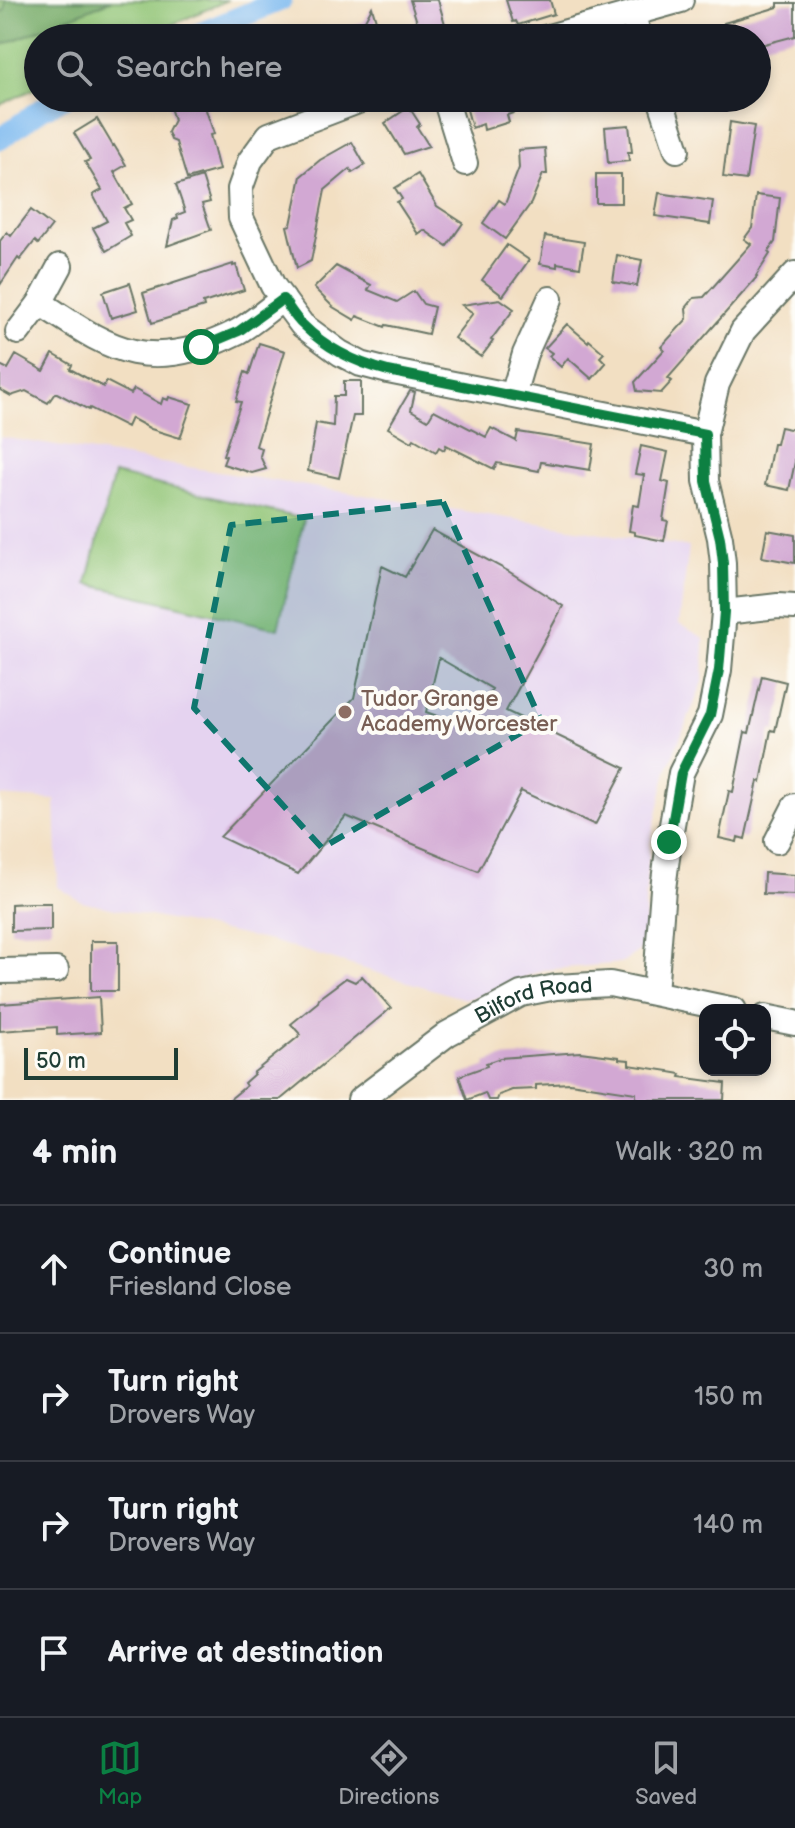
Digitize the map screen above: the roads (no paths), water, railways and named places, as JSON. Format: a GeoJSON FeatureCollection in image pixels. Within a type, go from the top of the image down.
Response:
{"type":"FeatureCollection","features":[{"type":"Feature","properties":{"kind":"street"},"geometry":{"type":"LineString","coordinates":[[596,24],[681,0]]}},
{"type":"Feature","properties":{"kind":"street"},"geometry":{"type":"LineString","coordinates":[[632,14],[635,24]]}},
{"type":"Feature","properties":{"kind":"street"},"geometry":{"type":"LineString","coordinates":[[329,112],[269,135],[250,161],[240,189],[241,218],[273,286],[302,325],[340,353],[361,364],[705,434]]}},
{"type":"Feature","properties":{"kind":"street"},"geometry":{"type":"LineString","coordinates":[[449,112],[465,163]]}},
{"type":"Feature","properties":{"kind":"street"},"geometry":{"type":"LineString","coordinates":[[665,112],[677,150]]}},
{"type":"Feature","properties":{"kind":"street"},"geometry":{"type":"LineString","coordinates":[[18,332],[40,303],[60,266]]}},
{"type":"Feature","properties":{"kind":"street"},"geometry":{"type":"LineString","coordinates":[[655,993],[663,889],[681,773],[710,715],[719,670],[724,612],[723,563],[706,481],[705,434],[717,384],[743,331],[795,274]]}},
{"type":"Feature","properties":{"kind":"street"},"geometry":{"type":"LineString","coordinates":[[40,303],[107,342],[134,352],[166,354],[201,347],[239,331],[283,299]]}},
{"type":"Feature","properties":{"kind":"street"},"geometry":{"type":"LineString","coordinates":[[513,395],[525,354],[550,299]]}},
{"type":"Feature","properties":{"kind":"street"},"geometry":{"type":"LineString","coordinates":[[724,612],[795,607]]}},
{"type":"Feature","properties":{"kind":"street"},"geometry":{"type":"LineString","coordinates":[[777,841],[795,806]]}},
{"type":"Feature","properties":{"kind":"street"},"geometry":{"type":"LineString","coordinates":[[0,971],[56,970]]}},
{"type":"Feature","properties":{"kind":"street","name":"Bilford Road"},"geometry":{"type":"LineString","coordinates":[[360,1100],[447,1034],[521,994],[556,987],[610,984],[706,1004]]}},
{"type":"Feature","properties":{"kind":"street"},"geometry":{"type":"LineString","coordinates":[[771,1018],[795,1023]]}},
{"type":"Feature","properties":{"kind":"waterway"},"geometry":{"type":"LineString","coordinates":[[223,24],[281,0]]}},
{"type":"Feature","properties":{"kind":"waterway"},"geometry":{"type":"LineString","coordinates":[[0,139],[37,112]]}},
{"type":"Feature","properties":{"kind":"place","name":"Tudor Grange Academy Worcester"},"geometry":{"type":"Point","coordinates":[345,712]}}]}
